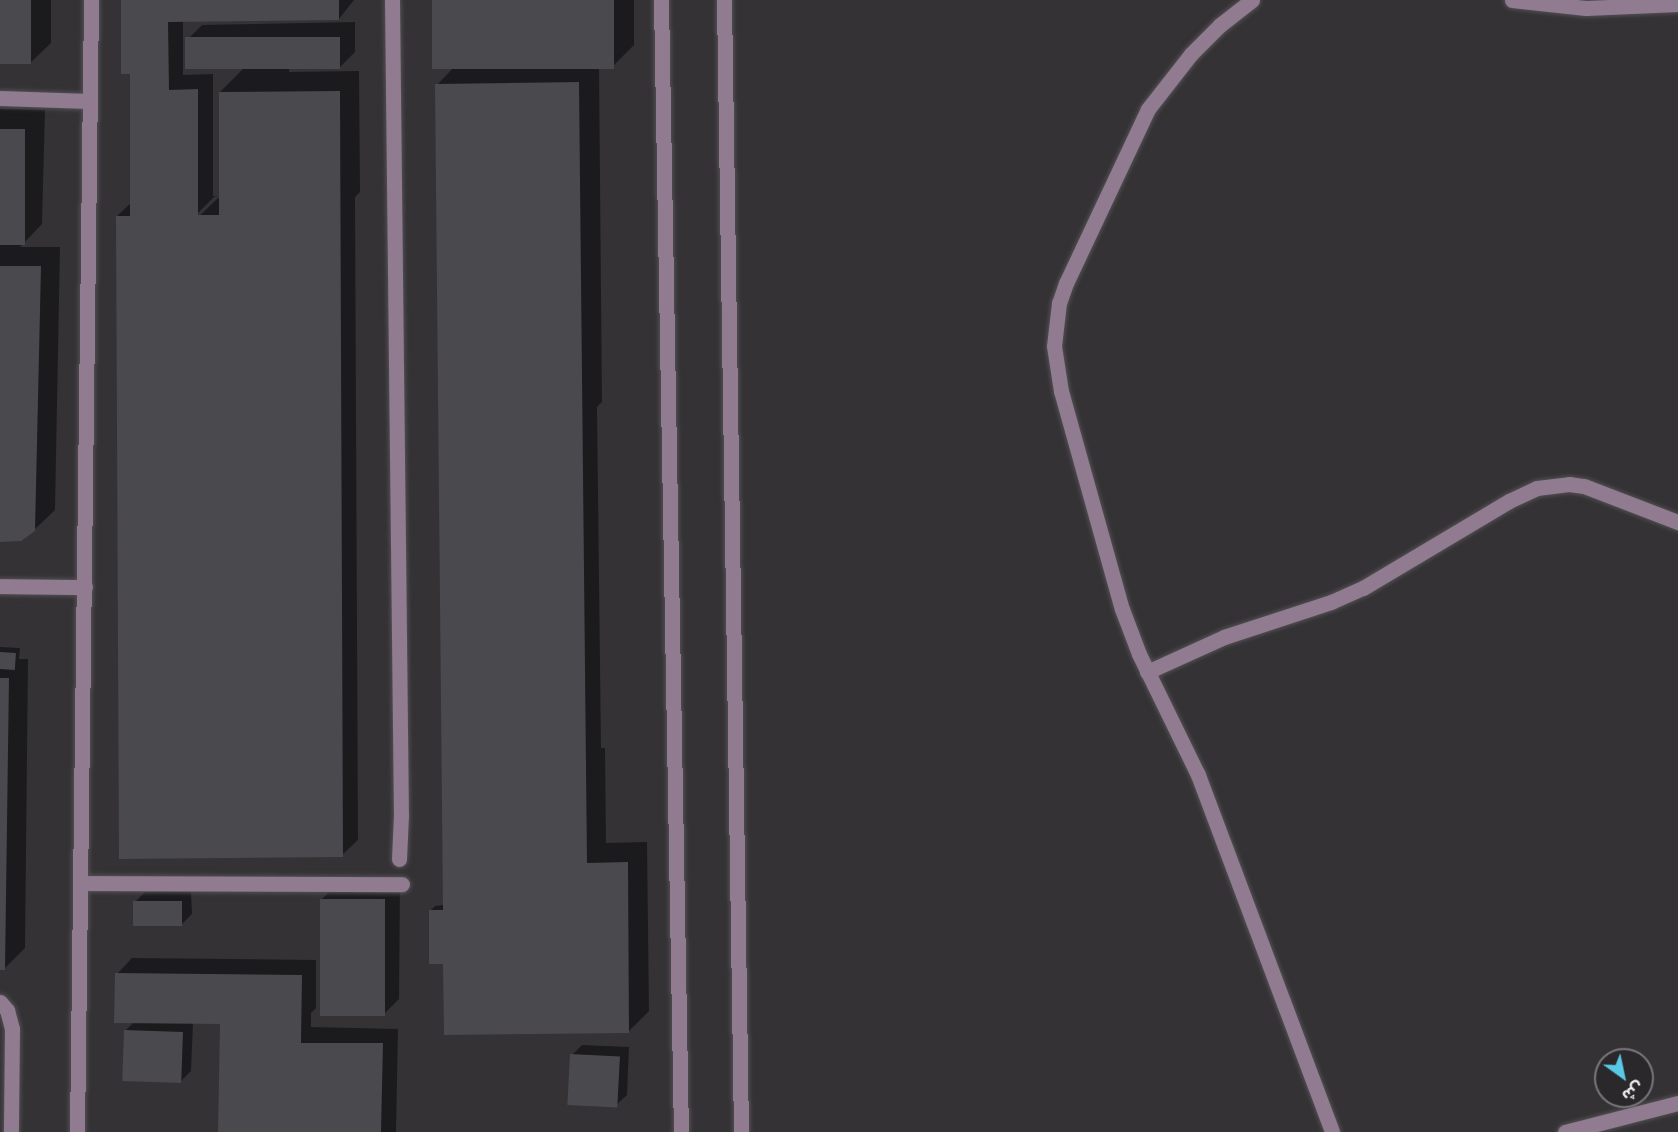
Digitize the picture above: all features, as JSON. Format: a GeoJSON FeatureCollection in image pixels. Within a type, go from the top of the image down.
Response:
{"type":"FeatureCollection","features":[{"type":"Feature","properties":{"kind":"street"},"geometry":{"type":"LineString","coordinates":[[77,1132],[90,0]]}},
{"type":"Feature","properties":{"kind":"street"},"geometry":{"type":"LineString","coordinates":[[392,0],[401,815],[399,859]]}},
{"type":"Feature","properties":{"kind":"street"},"geometry":{"type":"LineString","coordinates":[[661,0],[681,1132]]}},
{"type":"Feature","properties":{"kind":"street"},"geometry":{"type":"LineString","coordinates":[[724,0],[741,1132]]}},
{"type":"Feature","properties":{"kind":"street"},"geometry":{"type":"LineString","coordinates":[[1252,0],[1220,25],[1191,54],[1148,109],[1066,283],[1055,324],[1055,369],[1122,609],[1147,672],[1198,775],[1332,1132]]}},
{"type":"Feature","properties":{"kind":"street"},"geometry":{"type":"LineString","coordinates":[[1512,0],[1586,8],[1678,4]]}},
{"type":"Feature","properties":{"kind":"street"},"geometry":{"type":"LineString","coordinates":[[0,98],[89,101]]}},
{"type":"Feature","properties":{"kind":"street"},"geometry":{"type":"LineString","coordinates":[[1147,672],[1224,637],[1331,602],[1363,588],[1509,501],[1537,488],[1569,484],[1584,486],[1678,522]]}},
{"type":"Feature","properties":{"kind":"street"},"geometry":{"type":"LineString","coordinates":[[0,586],[85,587]]}},
{"type":"Feature","properties":{"kind":"street"},"geometry":{"type":"LineString","coordinates":[[81,883],[402,884]]}},
{"type":"Feature","properties":{"kind":"street"},"geometry":{"type":"LineString","coordinates":[[0,1002],[7,1010],[12,1029],[11,1132]]}},
{"type":"Feature","properties":{"kind":"street"},"geometry":{"type":"LineString","coordinates":[[1565,1132],[1678,1102]]}},
{"type":"Feature","properties":{"kind":"building"},"geometry":{"type":"Polygon","coordinates":[[[0,0],[31,0],[31,64],[0,64],[0,0]]]}},
{"type":"Feature","properties":{"kind":"building"},"geometry":{"type":"Polygon","coordinates":[[[121,0],[339,0],[339,20],[168,22],[169,90],[198,89],[198,215],[219,215],[219,92],[340,91],[343,857],[119,859],[116,216],[130,216],[130,74],[121,74],[121,0]]]}},
{"type":"Feature","properties":{"kind":"building"},"geometry":{"type":"Polygon","coordinates":[[[432,0],[614,0],[614,69],[432,69],[432,0]]]}},
{"type":"Feature","properties":{"kind":"building"},"geometry":{"type":"Polygon","coordinates":[[[185,37],[340,37],[340,69],[185,69],[185,37]]]}},
{"type":"Feature","properties":{"kind":"building"},"geometry":{"type":"Polygon","coordinates":[[[579,82],[587,863],[628,862],[629,1033],[444,1035],[443,964],[429,964],[429,910],[443,910],[435,84],[579,82]]]}},
{"type":"Feature","properties":{"kind":"building"},"geometry":{"type":"Polygon","coordinates":[[[0,129],[25,129],[25,245],[0,245],[0,129]]]}},
{"type":"Feature","properties":{"kind":"building"},"geometry":{"type":"Polygon","coordinates":[[[0,266],[41,266],[35,531],[21,541],[0,542],[0,266]]]}},
{"type":"Feature","properties":{"kind":"building"},"geometry":{"type":"Polygon","coordinates":[[[0,652],[16,653],[15,670],[0,669],[0,652]]]}},
{"type":"Feature","properties":{"kind":"building"},"geometry":{"type":"Polygon","coordinates":[[[0,678],[9,678],[5,970],[0,970],[0,678]]]}},
{"type":"Feature","properties":{"kind":"building"},"geometry":{"type":"Polygon","coordinates":[[[320,899],[385,899],[385,1016],[320,1016],[320,899]]]}},
{"type":"Feature","properties":{"kind":"building"},"geometry":{"type":"Polygon","coordinates":[[[133,901],[182,901],[182,926],[133,926],[133,901]]]}},
{"type":"Feature","properties":{"kind":"building"},"geometry":{"type":"Polygon","coordinates":[[[115,973],[302,975],[301,1043],[383,1043],[381,1132],[218,1132],[220,1024],[114,1023],[115,973]]]}},
{"type":"Feature","properties":{"kind":"building"},"geometry":{"type":"Polygon","coordinates":[[[124,1030],[183,1032],[181,1083],[122,1081],[124,1030]]]}},
{"type":"Feature","properties":{"kind":"building"},"geometry":{"type":"Polygon","coordinates":[[[570,1054],[620,1057],[617,1108],[567,1105],[570,1054]]]}}]}
